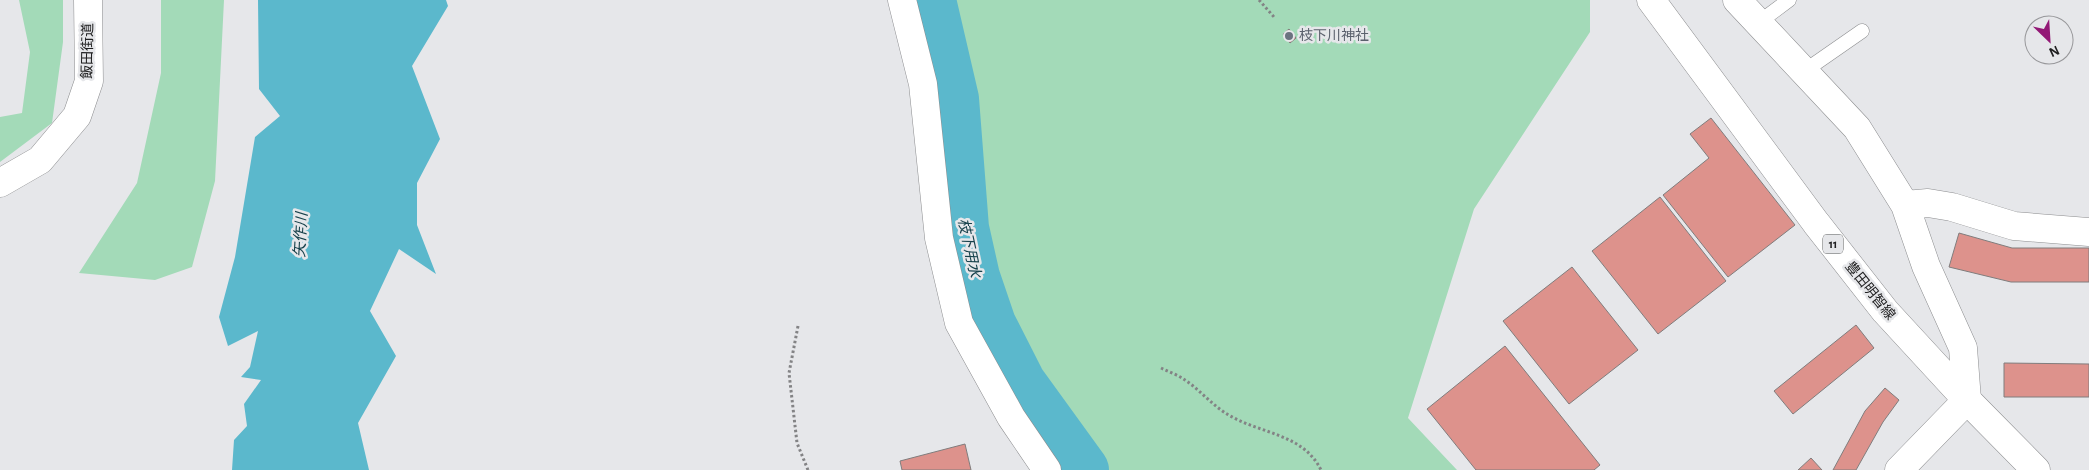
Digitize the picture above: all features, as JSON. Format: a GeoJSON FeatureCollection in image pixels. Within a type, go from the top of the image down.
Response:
{"type":"FeatureCollection","features":[{"type":"Feature","properties":{"kind":"street","name":"飯田街道"},"geometry":{"type":"LineString","coordinates":[[0,183],[40,160],[77,116],[89,81],[88,0]]}},
{"type":"Feature","properties":{"kind":"street"},"geometry":{"type":"LineString","coordinates":[[902,0],[924,84],[939,238],[959,323],[1011,417],[1047,470]]}},
{"type":"Feature","properties":{"kind":"street","name":"豊田明智線"},"geometry":{"type":"LineString","coordinates":[[1651,0],[1811,215],[1886,311],[1967,400],[2036,470]]}},
{"type":"Feature","properties":{"kind":"street"},"geometry":{"type":"LineString","coordinates":[[1737,0],[1857,128],[1905,205],[1926,266],[1963,348],[1967,400],[1899,470]]}},
{"type":"Feature","properties":{"kind":"street"},"geometry":{"type":"LineString","coordinates":[[1905,205],[1928,203],[1952,207],[2014,226],[2089,232]]}},
{"type":"Feature","properties":{"kind":"lane"},"geometry":{"type":"LineString","coordinates":[[1758,22],[1789,0]]}},
{"type":"Feature","properties":{"kind":"lane"},"geometry":{"type":"LineString","coordinates":[[1803,72],[1862,30]]}},
{"type":"Feature","properties":{"kind":"path"},"geometry":{"type":"LineString","coordinates":[[1259,0],[1274,17]]}},
{"type":"Feature","properties":{"kind":"path"},"geometry":{"type":"LineString","coordinates":[[798,326],[789,373],[797,443],[808,470]]}},
{"type":"Feature","properties":{"kind":"path"},"geometry":{"type":"LineString","coordinates":[[1161,368],[1185,380],[1228,415],[1270,434],[1295,442],[1310,452],[1321,470]]}},
{"type":"Feature","properties":{"kind":"green space"},"geometry":{"type":"Polygon","coordinates":[[[19,0],[63,0],[63,42],[52,123],[0,162],[0,117],[22,113],[30,52],[19,0]]]}},
{"type":"Feature","properties":{"kind":"green space"},"geometry":{"type":"Polygon","coordinates":[[[161,0],[224,0],[215,181],[192,267],[155,280],[79,273],[137,183],[161,73],[161,0]]]}},
{"type":"Feature","properties":{"kind":"green space"},"geometry":{"type":"Polygon","coordinates":[[[947,0],[1590,0],[1590,32],[1474,209],[1408,418],[1457,470],[1103,470],[1013,322],[979,219],[969,86],[947,0]]]}},
{"type":"Feature","properties":{"kind":"water","name":"矢作川"},"geometry":{"type":"Polygon","coordinates":[[[258,0],[446,0],[448,6],[412,66],[440,139],[417,183],[417,225],[436,274],[399,249],[370,311],[396,356],[358,423],[369,470],[232,470],[234,440],[247,426],[244,404],[261,380],[241,377],[250,367],[258,331],[228,346],[219,317],[235,257],[255,137],[280,116],[259,89],[258,0]]]}},
{"type":"Feature","properties":{"kind":"building","name":"枝下川神社"},"geometry":{"type":"Polygon","coordinates":[[[1289,29],[1296,38],[1290,43],[1283,34],[1289,29]]]}},
{"type":"Feature","properties":{"kind":"building"},"geometry":{"type":"Polygon","coordinates":[[[1711,118],[1795,225],[1728,277],[1663,195],[1709,158],[1690,134],[1711,118]]]}},
{"type":"Feature","properties":{"kind":"building"},"geometry":{"type":"Polygon","coordinates":[[[1660,197],[1726,281],[1658,334],[1592,251],[1660,197]]]}},
{"type":"Feature","properties":{"kind":"building"},"geometry":{"type":"Polygon","coordinates":[[[1959,233],[2012,248],[2089,248],[2089,282],[2011,282],[1949,267],[1959,233]]]}},
{"type":"Feature","properties":{"kind":"building"},"geometry":{"type":"Polygon","coordinates":[[[1572,267],[1638,350],[1569,404],[1503,321],[1572,267]]]}},
{"type":"Feature","properties":{"kind":"building"},"geometry":{"type":"Polygon","coordinates":[[[1856,325],[1874,348],[1793,414],[1774,391],[1856,325]]]}},
{"type":"Feature","properties":{"kind":"building"},"geometry":{"type":"Polygon","coordinates":[[[1505,346],[1600,465],[1594,470],[1476,470],[1427,409],[1505,346]]]}},
{"type":"Feature","properties":{"kind":"building"},"geometry":{"type":"Polygon","coordinates":[[[2004,363],[2089,364],[2089,397],[2004,397],[2004,363]]]}},
{"type":"Feature","properties":{"kind":"building"},"geometry":{"type":"Polygon","coordinates":[[[1885,388],[1899,400],[1883,422],[1856,470],[1833,470],[1865,411],[1885,388]]]}},
{"type":"Feature","properties":{"kind":"building"},"geometry":{"type":"Polygon","coordinates":[[[965,444],[971,470],[902,470],[900,461],[965,444]]]}},
{"type":"Feature","properties":{"kind":"building"},"geometry":{"type":"Polygon","coordinates":[[[1811,458],[1822,470],[1798,470],[1811,458]]]}},
{"type":"Feature","properties":{"kind":"waterway","name":"枝下用水"},"geometry":{"type":"LineString","coordinates":[[930,0],[953,99],[963,228],[974,277],[990,324],[1020,383],[1083,470]]}},
{"type":"Feature","properties":{"kind":"place","name":"枝下川神社"},"geometry":{"type":"Point","coordinates":[1289,36]}}]}
